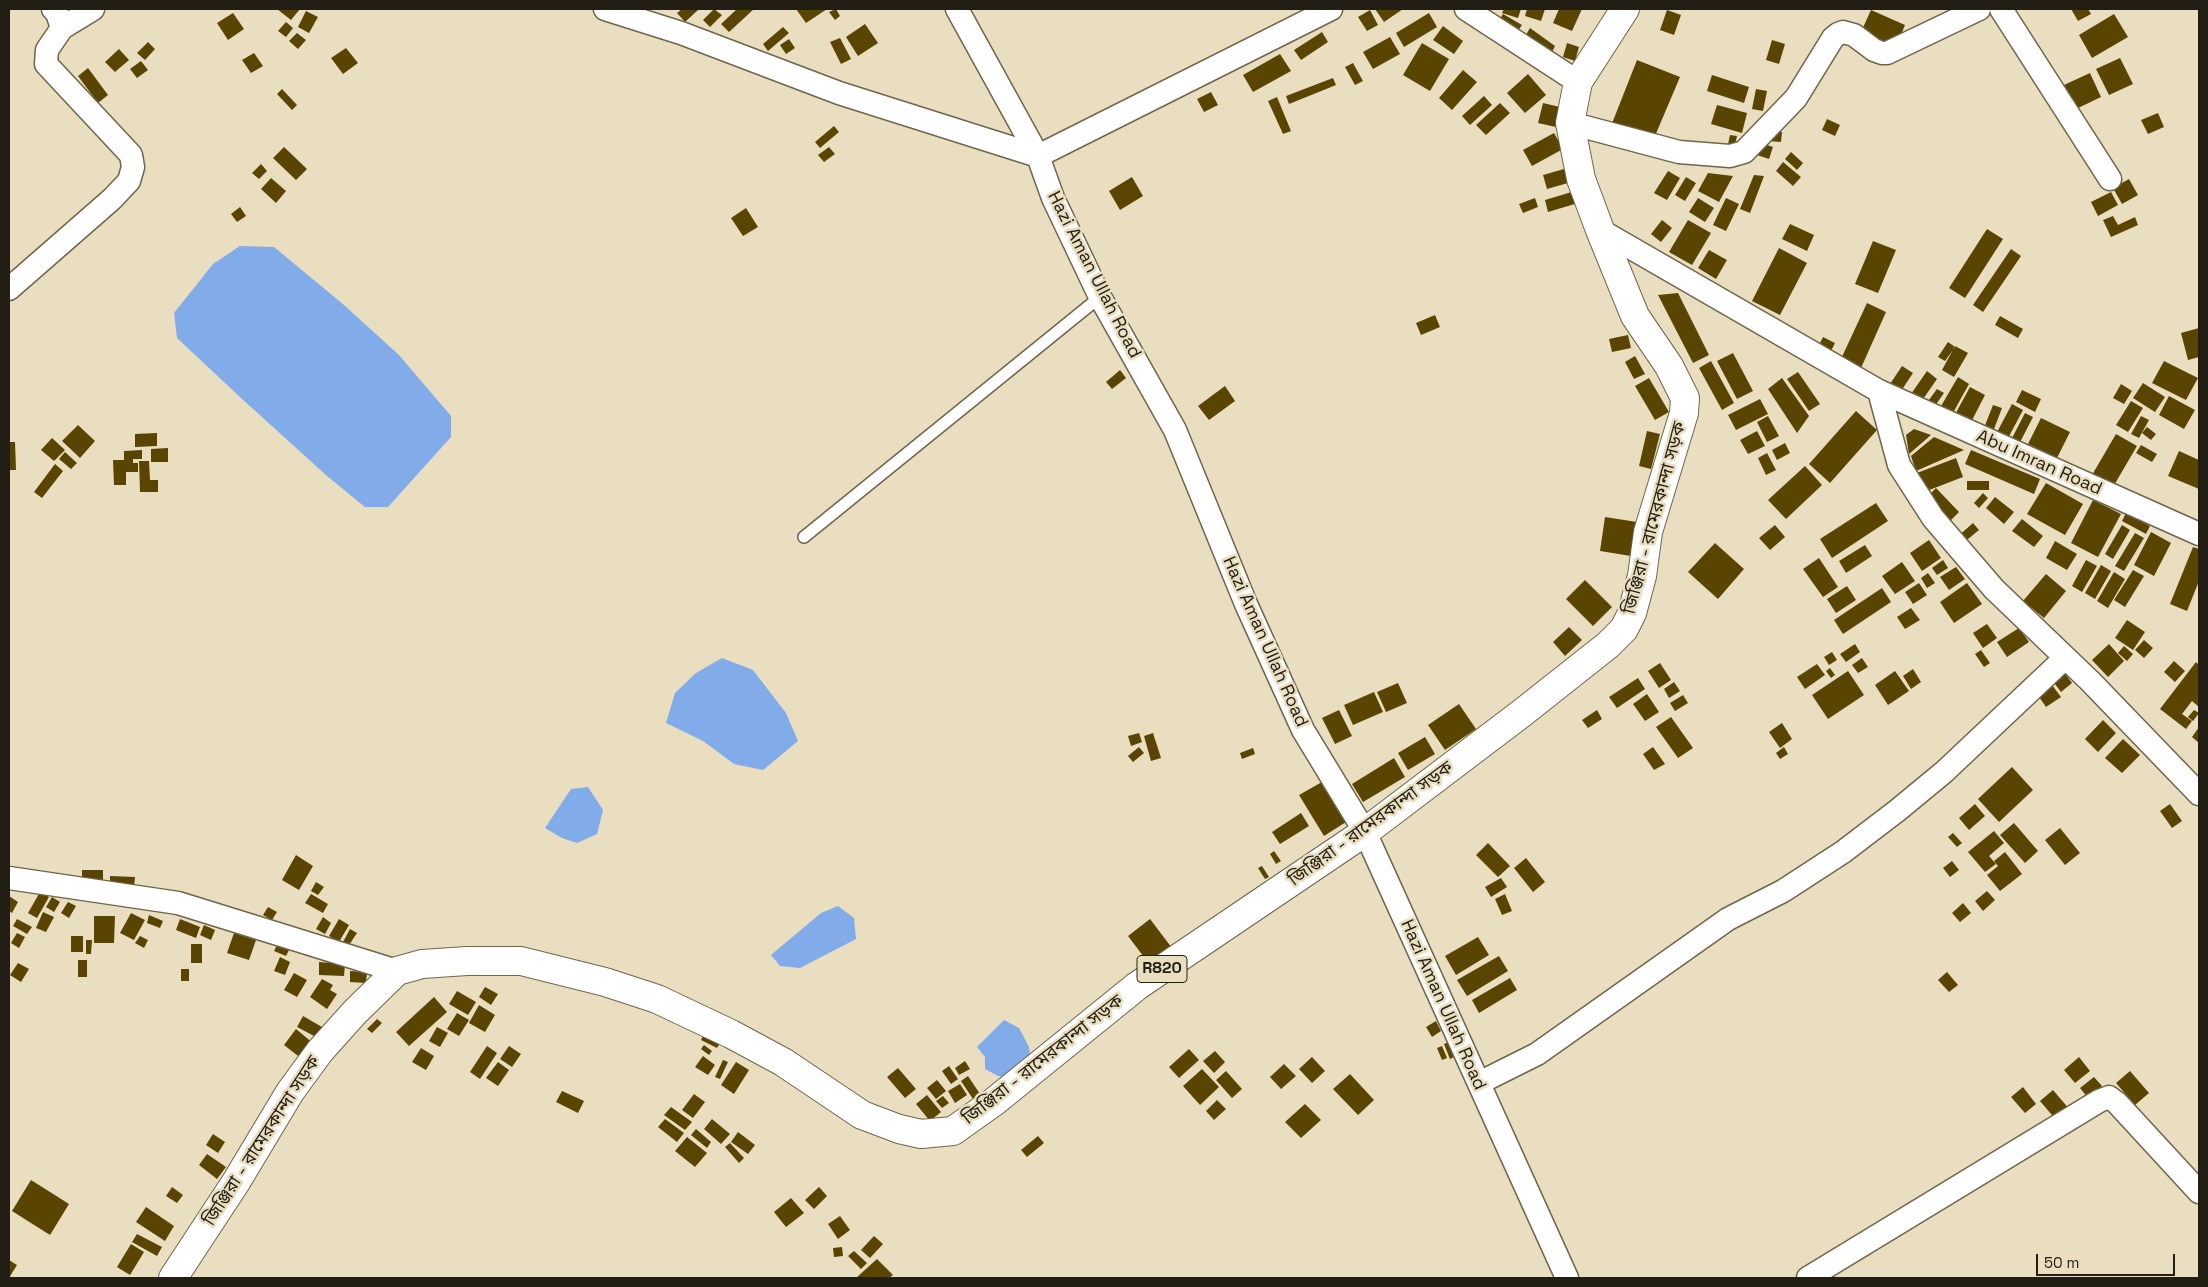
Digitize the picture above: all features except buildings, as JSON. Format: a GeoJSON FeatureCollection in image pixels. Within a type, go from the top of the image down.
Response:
{"type":"FeatureCollection","features":[{"type":"Feature","properties":{"kind":"main road","name":"জিঞ্জিরা - রামেরকান্দা সড়ক"},"geometry":{"type":"LineString","coordinates":[[173,1278],[236,1182],[290,1092],[320,1051],[355,1012],[397,971],[422,964],[467,961],[521,961],[605,982],[657,999],[731,1034],[783,1062],[862,1115],[899,1129],[921,1134],[952,1131],[995,1101],[1137,986],[1365,832],[1522,714],[1608,645],[1624,629],[1632,613],[1642,576],[1648,532],[1684,413],[1685,398],[1669,366],[1636,316],[1581,179],[1570,124],[1578,82],[1625,9]]}},
{"type":"Feature","properties":{"kind":"street"},"geometry":{"type":"LineString","coordinates":[[9,289],[112,199],[129,181],[134,168],[131,156],[46,64],[47,50],[57,18],[93,9]]}},
{"type":"Feature","properties":{"kind":"street"},"geometry":{"type":"LineString","coordinates":[[605,9],[681,33],[839,93],[1038,156],[1331,9]]}},
{"type":"Feature","properties":{"kind":"street","name":"Hazi Aman Ullah Road"},"geometry":{"type":"LineString","coordinates":[[957,9],[1038,156],[1053,198],[1100,296],[1175,430],[1246,604],[1302,730],[1365,832],[1567,1278]]}},
{"type":"Feature","properties":{"kind":"street"},"geometry":{"type":"LineString","coordinates":[[1466,9],[1578,82]]}},
{"type":"Feature","properties":{"kind":"street"},"geometry":{"type":"LineString","coordinates":[[1570,124],[1679,152],[1730,156],[1744,152],[1796,98],[1832,38],[1838,34],[1843,32],[1854,35],[1874,50],[1887,53],[1979,9]]}},
{"type":"Feature","properties":{"kind":"street"},"geometry":{"type":"LineString","coordinates":[[2002,9],[2110,179]]}},
{"type":"Feature","properties":{"kind":"street","name":"Abu Imran Road"},"geometry":{"type":"LineString","coordinates":[[1600,230],[1879,391],[2199,534]]}},
{"type":"Feature","properties":{"kind":"street"},"geometry":{"type":"LineString","coordinates":[[1879,391],[1899,465],[1933,518],[1994,589],[2199,794]]}},
{"type":"Feature","properties":{"kind":"street"},"geometry":{"type":"LineString","coordinates":[[1479,1083],[1537,1054],[1728,919],[1784,892],[1843,852],[1944,772],[2065,658]]}},
{"type":"Feature","properties":{"kind":"street"},"geometry":{"type":"LineString","coordinates":[[9,878],[178,903],[397,971]]}},
{"type":"Feature","properties":{"kind":"street"},"geometry":{"type":"LineString","coordinates":[[1808,1278],[2099,1101],[2108,1098],[2117,1103],[2199,1192]]}},
{"type":"Feature","properties":{"kind":"lane"},"geometry":{"type":"LineString","coordinates":[[804,537],[1100,296]]}},
{"type":"Feature","properties":{"kind":"water"},"geometry":{"type":"Polygon","coordinates":[[[240,246],[274,247],[344,305],[399,355],[451,416],[451,437],[388,507],[365,507],[327,476],[177,338],[174,313],[213,264],[240,246]]]}},
{"type":"Feature","properties":{"kind":"water"},"geometry":{"type":"Polygon","coordinates":[[[722,658],[753,670],[786,713],[798,741],[763,770],[734,764],[703,741],[666,723],[675,693],[696,673],[722,658]]]}},
{"type":"Feature","properties":{"kind":"water"},"geometry":{"type":"Polygon","coordinates":[[[588,787],[603,810],[597,834],[577,843],[562,838],[545,828],[571,789],[588,787]]]}},
{"type":"Feature","properties":{"kind":"water"},"geometry":{"type":"Polygon","coordinates":[[[838,906],[854,918],[856,939],[800,968],[780,966],[771,955],[821,913],[838,906]]]}},
{"type":"Feature","properties":{"kind":"water"},"geometry":{"type":"Polygon","coordinates":[[[1004,1020],[1019,1028],[1029,1047],[1031,1064],[1014,1080],[998,1076],[985,1069],[985,1057],[977,1047],[1004,1020]]]}}]}
